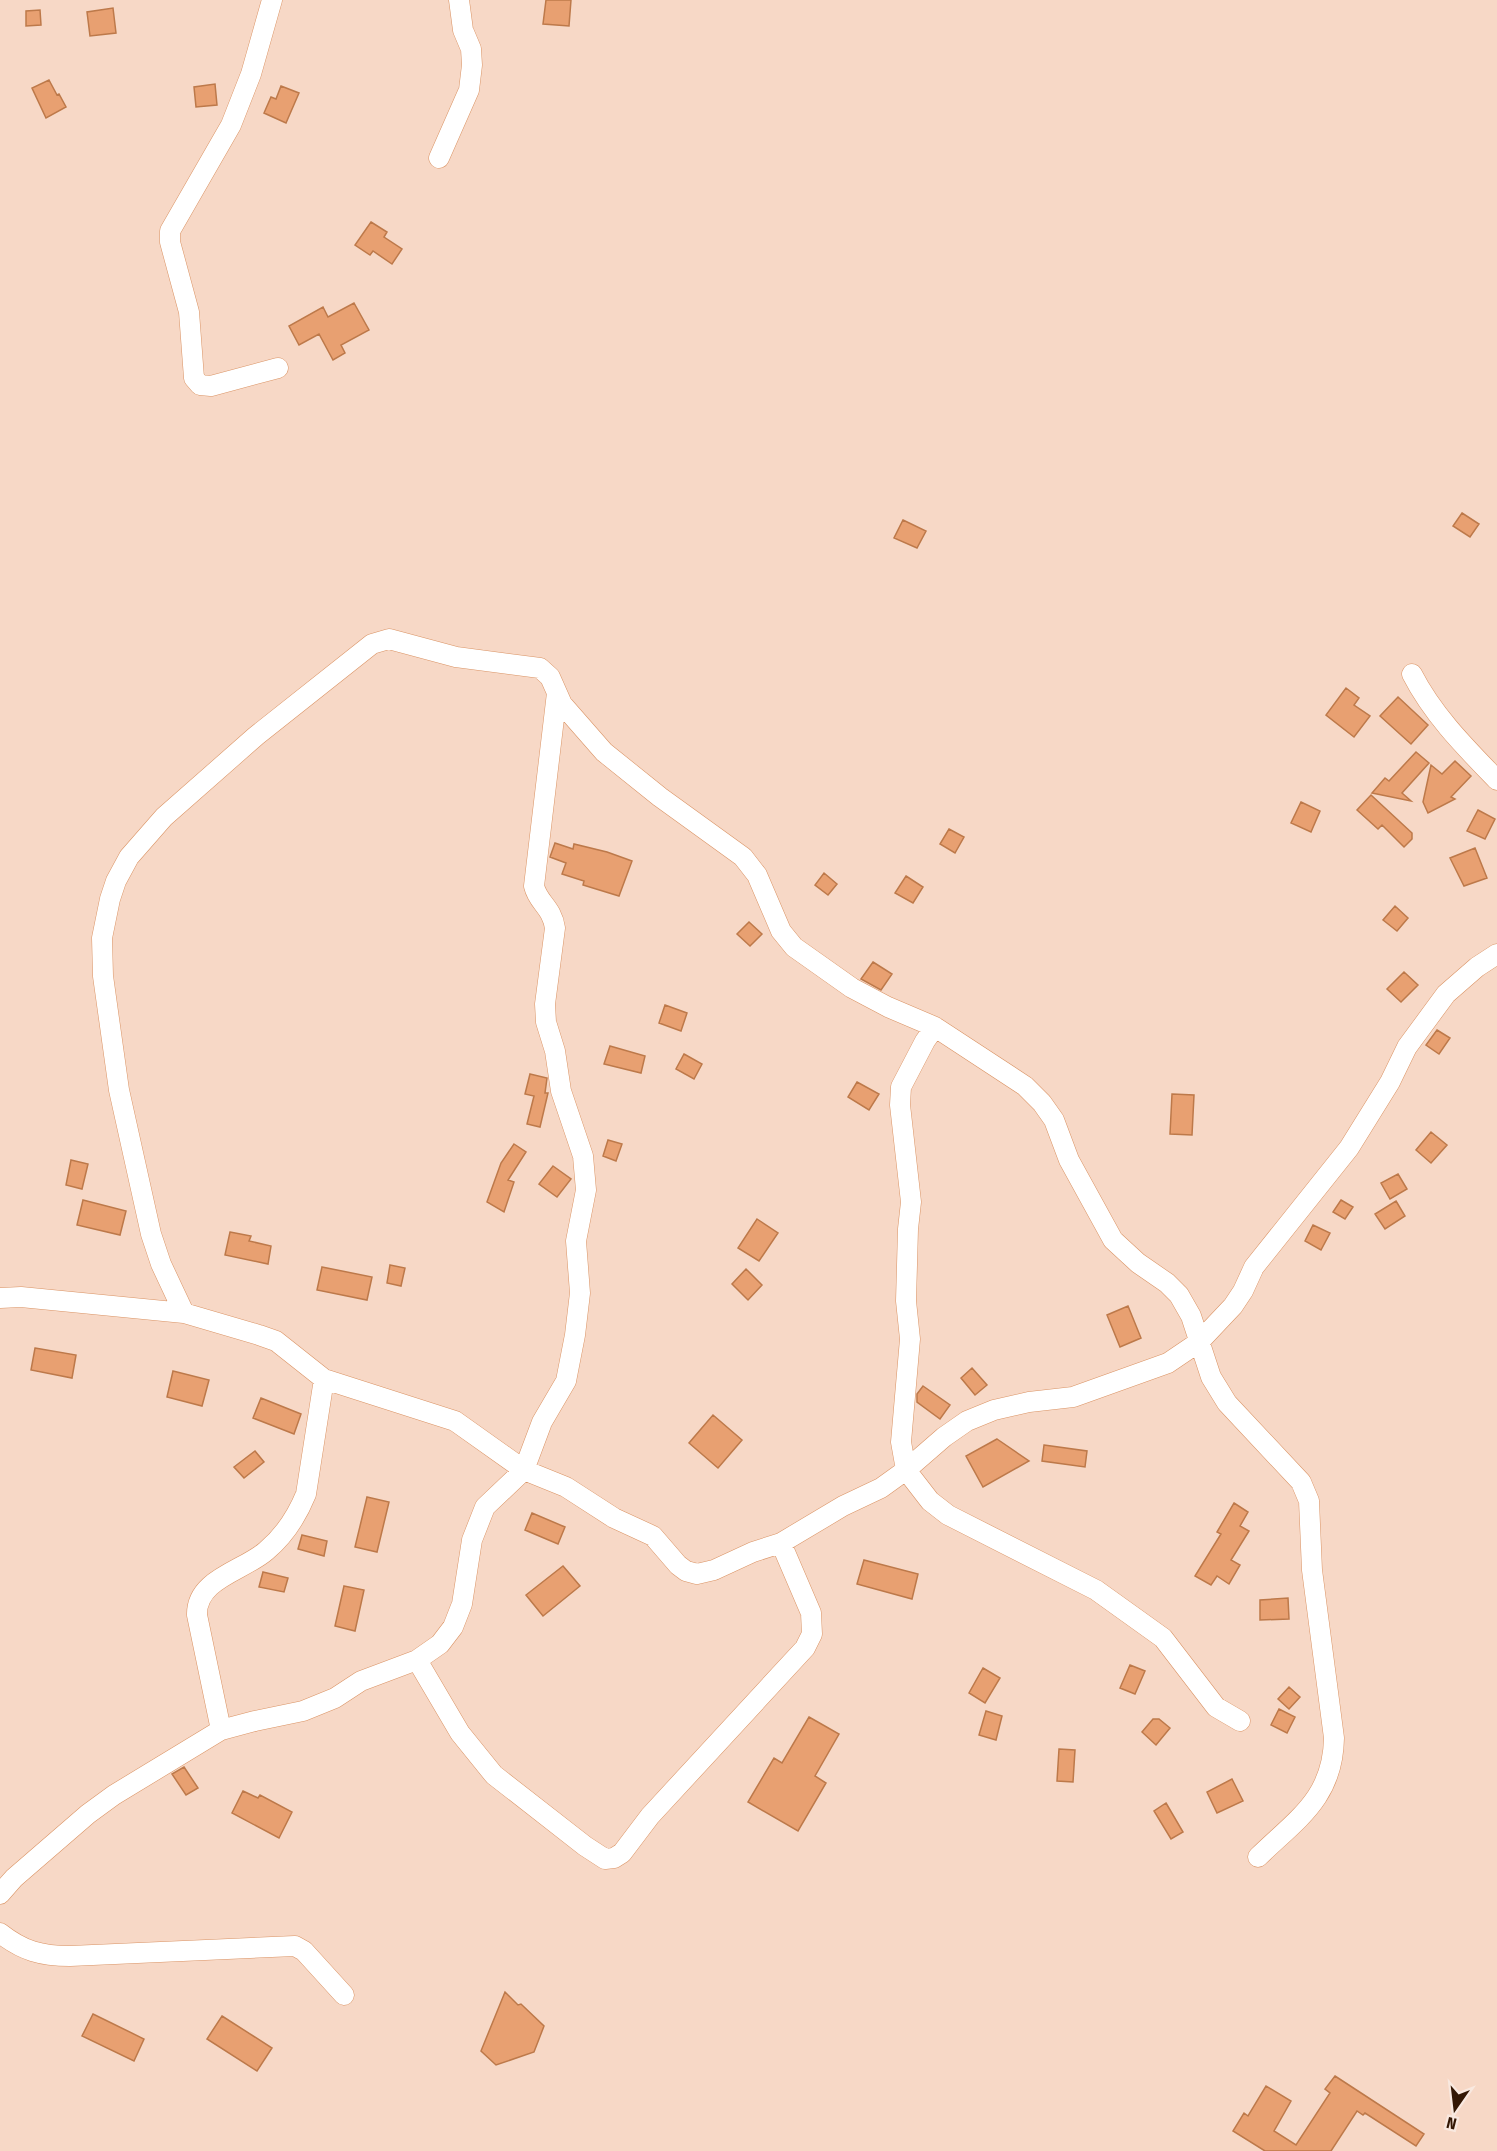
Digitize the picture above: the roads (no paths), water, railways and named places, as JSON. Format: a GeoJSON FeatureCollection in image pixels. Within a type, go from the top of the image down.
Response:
{"type":"FeatureCollection","features":[{"type":"Feature","properties":{"kind":"street"},"geometry":{"type":"LineString","coordinates":[[272,0],[251,74],[231,125],[170,231],[170,242],[189,312],[194,378],[200,385],[211,386],[278,368]]}},
{"type":"Feature","properties":{"kind":"street"},"geometry":{"type":"LineString","coordinates":[[439,158],[469,90],[471,49],[463,30],[459,0]]}},
{"type":"Feature","properties":{"kind":"street"},"geometry":{"type":"LineString","coordinates":[[184,1313],[161,1264],[151,1234],[119,1090],[103,976],[102,938],[106,913],[116,881],[129,857],[164,817],[240,750],[365,648],[380,640],[389,639],[456,657],[540,668],[550,676],[562,704],[604,752],[660,797],[743,857],[757,875],[781,931],[794,947],[852,988],[935,1028],[1025,1086],[1042,1103],[1054,1120],[1069,1160],[1113,1240],[1129,1256],[1167,1283],[1179,1295],[1191,1316],[1211,1377],[1227,1403],[1301,1482],[1309,1501],[1312,1570],[1334,1752],[1327,1780],[1315,1802],[1258,1857]]}},
{"type":"Feature","properties":{"kind":"street"},"geometry":{"type":"LineString","coordinates":[[1413,674],[1423,695],[1438,716],[1497,780]]}},
{"type":"Feature","properties":{"kind":"street"},"geometry":{"type":"LineString","coordinates":[[0,1893],[14,1878],[88,1814],[114,1795],[221,1730],[255,1720],[303,1712],[335,1698],[361,1680],[417,1660],[440,1644],[453,1627],[462,1604],[472,1540],[485,1507],[524,1470],[542,1422],[566,1381],[580,1293],[576,1241],[586,1190],[584,1156],[561,1091],[555,1052],[546,1022],[545,1004],[555,928],[554,918],[549,908],[536,894],[534,886],[557,693]]}},
{"type":"Feature","properties":{"kind":"street"},"geometry":{"type":"LineString","coordinates":[[0,1298],[21,1297],[184,1313],[276,1341],[324,1379],[455,1421],[524,1470],[566,1487],[614,1518],[653,1536],[678,1565],[686,1571],[697,1574],[714,1570],[753,1552],[781,1543],[843,1506],[880,1488],[906,1470],[967,1420],[994,1410],[1029,1402],[1073,1397],[1168,1363],[1199,1342],[1233,1306],[1244,1291],[1254,1267],[1349,1148],[1390,1082],[1407,1047],[1446,994],[1477,967],[1497,954]]}},
{"type":"Feature","properties":{"kind":"street"},"geometry":{"type":"LineString","coordinates":[[935,1028],[901,1087],[900,1105],[911,1202],[906,1301],[910,1339],[901,1442],[906,1470],[930,1501],[948,1515],[1096,1590],[1163,1638],[1216,1707],[1240,1721]]}},
{"type":"Feature","properties":{"kind":"street"},"geometry":{"type":"LineString","coordinates":[[221,1730],[197,1615],[197,1605],[201,1595],[208,1587],[264,1553],[279,1538],[300,1509],[306,1494],[324,1379]]}},
{"type":"Feature","properties":{"kind":"street"},"geometry":{"type":"LineString","coordinates":[[417,1660],[460,1733],[494,1775],[585,1846],[605,1859],[614,1858],[622,1853],[650,1816],[805,1648],[812,1634],[811,1612],[781,1543]]}},
{"type":"Feature","properties":{"kind":"street"},"geometry":{"type":"LineString","coordinates":[[0,1933],[29,1951],[46,1956],[295,1946],[304,1951],[344,1995]]}}]}
